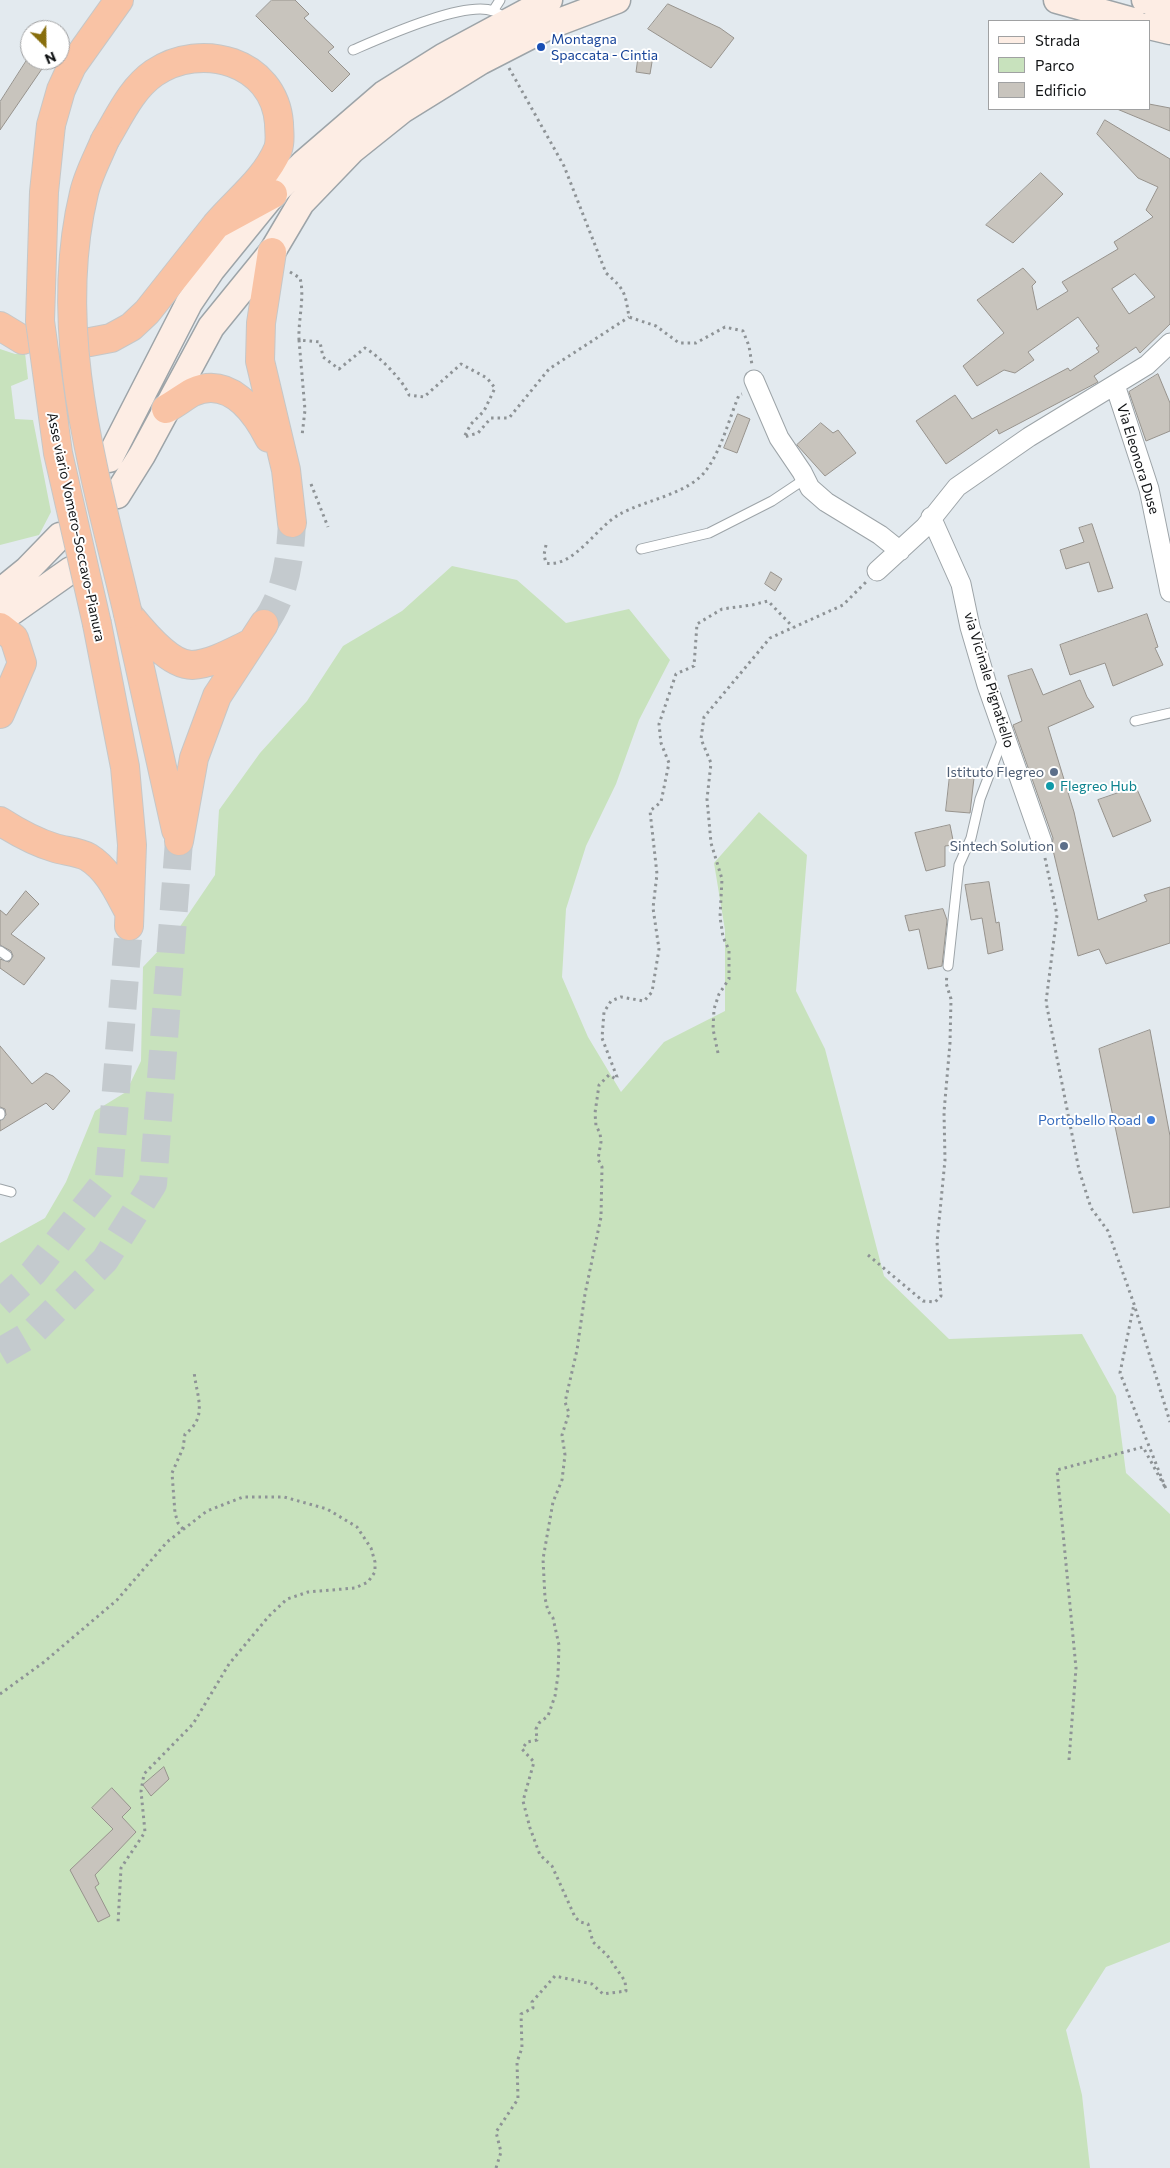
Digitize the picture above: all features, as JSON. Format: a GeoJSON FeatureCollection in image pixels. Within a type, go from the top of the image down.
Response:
{"type":"FeatureCollection","features":[{"type":"Feature","properties":{"kind":"highway","name":"Asse viario Vomero-Soccavo-Pianura"},"geometry":{"type":"LineString","coordinates":[[0,821],[21,834],[38,841],[87,856],[102,868],[113,882],[130,920],[132,845],[125,766],[97,624],[58,453],[40,320],[44,192],[51,125],[60,90],[72,66],[119,0]]}},
{"type":"Feature","properties":{"kind":"highway"},"geometry":{"type":"LineString","coordinates":[[90,342],[122,333],[141,317],[216,225],[271,164],[279,147],[278,116],[274,99],[263,83],[251,72],[237,64],[198,57],[181,61],[154,73],[139,86],[105,140],[84,191],[73,251],[73,343],[81,411],[179,841],[194,758],[218,696],[258,634],[216,658],[191,665],[165,654],[128,614]]}},
{"type":"Feature","properties":{"kind":"highway"},"geometry":{"type":"LineString","coordinates":[[216,225],[273,194]]}},
{"type":"Feature","properties":{"kind":"highway"},"geometry":{"type":"LineString","coordinates":[[279,261],[262,314],[259,342],[260,361],[297,472],[292,523]]}},
{"type":"Feature","properties":{"kind":"highway"},"geometry":{"type":"LineString","coordinates":[[0,326],[23,340]]}},
{"type":"Feature","properties":{"kind":"highway"},"geometry":{"type":"LineString","coordinates":[[166,409],[194,392],[209,389],[223,390],[236,396],[257,416],[297,472]]}},
{"type":"Feature","properties":{"kind":"highway"},"geometry":{"type":"LineString","coordinates":[[0,627],[14,638],[22,663],[0,714]]}},
{"type":"Feature","properties":{"kind":"street"},"geometry":{"type":"LineString","coordinates":[[109,459],[189,303],[212,269],[273,194],[304,163],[384,94],[443,57],[501,10],[549,0]]}},
{"type":"Feature","properties":{"kind":"street"},"geometry":{"type":"LineString","coordinates":[[1057,0],[1129,20]]}},
{"type":"Feature","properties":{"kind":"street"},"geometry":{"type":"LineString","coordinates":[[1145,0],[1170,7]]}},
{"type":"Feature","properties":{"kind":"street"},"geometry":{"type":"LineString","coordinates":[[116,495],[211,327],[279,261],[307,197],[352,150],[402,110],[441,85],[552,25],[612,2]]}},
{"type":"Feature","properties":{"kind":"street"},"geometry":{"type":"LineString","coordinates":[[1150,26],[1170,31]]}},
{"type":"Feature","properties":{"kind":"street"},"geometry":{"type":"LineString","coordinates":[[877,571],[925,527],[931,517],[957,487],[1029,437],[1147,364],[1170,344]]}},
{"type":"Feature","properties":{"kind":"street"},"geometry":{"type":"LineString","coordinates":[[755,384],[773,419],[779,438],[810,488],[826,502],[880,535],[900,550]]}},
{"type":"Feature","properties":{"kind":"street","name":"Via Eleonora Duse"},"geometry":{"type":"LineString","coordinates":[[1115,385],[1149,488],[1170,592]]}},
{"type":"Feature","properties":{"kind":"street","name":"via Vicinale Pignatiello"},"geometry":{"type":"LineString","coordinates":[[931,517],[961,584],[984,677],[1042,842]]}},
{"type":"Feature","properties":{"kind":"street"},"geometry":{"type":"LineString","coordinates":[[0,592],[28,570],[60,536]]}},
{"type":"Feature","properties":{"kind":"street"},"geometry":{"type":"LineString","coordinates":[[0,620],[71,570]]}},
{"type":"Feature","properties":{"kind":"lane"},"geometry":{"type":"LineString","coordinates":[[353,50],[420,22],[468,10],[501,10]]}},
{"type":"Feature","properties":{"kind":"lane"},"geometry":{"type":"LineString","coordinates":[[641,549],[718,529],[772,502],[806,479]]}},
{"type":"Feature","properties":{"kind":"lane"},"geometry":{"type":"LineString","coordinates":[[1135,721],[1170,713]]}},
{"type":"Feature","properties":{"kind":"lane"},"geometry":{"type":"LineString","coordinates":[[948,966],[960,865],[970,838],[980,799],[1005,734]]}},
{"type":"Feature","properties":{"kind":"lane"},"geometry":{"type":"LineString","coordinates":[[0,1189],[11,1192]]}},
{"type":"Feature","properties":{"kind":"path"},"geometry":{"type":"LineString","coordinates":[[511,71],[564,166],[602,265],[626,296],[629,317]]}},
{"type":"Feature","properties":{"kind":"path"},"geometry":{"type":"LineString","coordinates":[[279,261],[300,278],[302,287],[298,319],[304,410],[302,442]]}},
{"type":"Feature","properties":{"kind":"path"},"geometry":{"type":"LineString","coordinates":[[299,340],[320,342],[323,357],[339,369],[365,348],[379,356],[393,375],[405,385],[408,395],[424,397],[461,364],[487,378],[495,388],[484,411],[472,424],[464,437],[478,433],[491,418],[509,418],[548,369],[629,317]]}},
{"type":"Feature","properties":{"kind":"path"},"geometry":{"type":"LineString","coordinates":[[546,545],[544,555],[546,563],[555,565],[564,562],[603,526],[620,514],[693,483],[707,470],[739,395],[755,384],[749,346],[743,332],[725,327],[696,343],[680,343],[656,326],[629,317]]}},
{"type":"Feature","properties":{"kind":"path"},"geometry":{"type":"LineString","coordinates":[[297,472],[328,527]]}},
{"type":"Feature","properties":{"kind":"path"},"geometry":{"type":"LineString","coordinates":[[718,1053],[714,1029],[714,1009],[719,994],[729,979],[729,950],[720,917],[722,880],[711,842],[707,799],[711,763],[701,738],[704,717],[770,638],[843,605],[877,571]]}},
{"type":"Feature","properties":{"kind":"path"},"geometry":{"type":"LineString","coordinates":[[496,2168],[501,2152],[496,2132],[518,2099],[518,2062],[522,2048],[520,2014],[533,2008],[532,2002],[555,1976],[592,1984],[603,1994],[626,1991],[625,1981],[607,1955],[593,1942],[588,1924],[580,1922],[575,1917],[552,1866],[540,1855],[523,1801],[534,1762],[522,1749],[527,1742],[537,1740],[536,1729],[539,1723],[548,1716],[555,1696],[558,1675],[559,1645],[553,1618],[548,1611],[545,1598],[544,1559],[553,1502],[562,1480],[565,1455],[562,1435],[569,1413],[565,1402],[577,1350],[584,1294],[601,1217],[602,1167],[598,1159],[601,1142],[596,1126],[596,1097],[599,1085],[609,1075],[616,1079],[617,1077],[602,1038],[604,1012],[611,1001],[621,997],[644,1000],[652,992],[659,949],[653,908],[657,874],[650,812],[661,802],[669,764],[661,743],[659,724],[676,674],[694,666],[697,624],[722,608],[752,606],[768,601],[793,627]]}},
{"type":"Feature","properties":{"kind":"path"},"geometry":{"type":"LineString","coordinates":[[1042,842],[1057,915],[1046,1002],[1079,1170],[1091,1208],[1108,1231],[1134,1304],[1170,1422]]}},
{"type":"Feature","properties":{"kind":"path"},"geometry":{"type":"LineString","coordinates":[[868,1255],[924,1301],[935,1302],[941,1296],[937,1242],[946,1160],[944,1112],[950,1043],[951,999],[946,983],[948,966]]}},
{"type":"Feature","properties":{"kind":"path"},"geometry":{"type":"LineString","coordinates":[[1069,1760],[1076,1668],[1057,1470],[1143,1447],[1166,1490],[1120,1373],[1134,1304]]}},
{"type":"Feature","properties":{"kind":"path"},"geometry":{"type":"LineString","coordinates":[[184,1529],[178,1523],[175,1513],[172,1473],[183,1448],[186,1434],[195,1427],[199,1416],[200,1403],[196,1390],[194,1371]]}},
{"type":"Feature","properties":{"kind":"path"},"geometry":{"type":"LineString","coordinates":[[0,1694],[44,1662],[117,1600],[167,1542],[207,1511],[243,1497],[284,1497],[328,1509],[358,1527],[370,1548],[375,1562],[375,1572],[368,1582],[355,1588],[308,1592],[287,1599],[268,1616],[229,1664],[194,1724],[144,1774],[141,1791],[145,1832],[122,1868],[118,1924]]}},
{"type":"Feature","properties":{"kind":"green space"},"geometry":{"type":"Polygon","coordinates":[[[0,349],[15,354],[25,353],[28,379],[11,386],[15,419],[33,420],[51,512],[39,535],[0,545],[0,349]]]}},
{"type":"Feature","properties":{"kind":"green space"},"geometry":{"type":"Polygon","coordinates":[[[452,566],[517,580],[566,623],[629,609],[670,660],[639,720],[616,784],[586,846],[566,909],[562,977],[588,1037],[621,1092],[664,1042],[725,1011],[725,930],[714,863],[759,812],[807,855],[796,991],[825,1049],[884,1276],[949,1339],[1082,1334],[1116,1396],[1126,1473],[1170,1514],[1170,1942],[1106,1967],[1066,2030],[1082,2095],[1090,2168],[0,2168],[0,1243],[45,1218],[66,1182],[95,1111],[126,1092],[141,1061],[143,967],[177,931],[215,875],[219,810],[260,753],[307,701],[343,646],[402,611],[452,566]]]}},
{"type":"Feature","properties":{"kind":"building"},"geometry":{"type":"Polygon","coordinates":[[[272,0],[295,0],[309,14],[304,18],[334,47],[328,52],[350,74],[332,92],[256,16],[272,0]]]}},
{"type":"Feature","properties":{"kind":"building"},"geometry":{"type":"Polygon","coordinates":[[[668,4],[720,28],[734,38],[711,68],[648,29],[668,4]]]}},
{"type":"Feature","properties":{"kind":"building"},"geometry":{"type":"Polygon","coordinates":[[[653,56],[650,74],[636,72],[638,57],[653,56]]]}},
{"type":"Feature","properties":{"kind":"building"},"geometry":{"type":"Polygon","coordinates":[[[21,70],[41,70],[0,130],[0,102],[21,70]]]}},
{"type":"Feature","properties":{"kind":"building"},"geometry":{"type":"Polygon","coordinates":[[[1150,104],[1170,108],[1170,131],[1119,110],[1150,110],[1150,104]]]}},
{"type":"Feature","properties":{"kind":"building"},"geometry":{"type":"Polygon","coordinates":[[[1105,120],[1170,159],[1170,324],[1140,353],[1136,347],[1094,376],[1098,382],[999,434],[997,429],[946,464],[916,421],[955,395],[972,419],[1068,368],[1070,371],[1099,352],[1096,348],[1099,346],[1078,317],[1028,352],[1034,360],[1015,373],[1004,370],[977,386],[963,366],[1004,333],[977,300],[1023,268],[1036,282],[1032,286],[1037,310],[1068,291],[1062,282],[1118,249],[1114,242],[1153,217],[1146,210],[1158,187],[1138,178],[1097,134],[1105,120]],[[1135,274],[1112,289],[1129,314],[1155,297],[1135,274]]]}},
{"type":"Feature","properties":{"kind":"building"},"geometry":{"type":"Polygon","coordinates":[[[1041,173],[1063,194],[1013,243],[986,225],[1041,173]]]}},
{"type":"Feature","properties":{"kind":"building"},"geometry":{"type":"Polygon","coordinates":[[[1158,374],[1170,403],[1170,431],[1146,441],[1129,392],[1158,374]]]}},
{"type":"Feature","properties":{"kind":"building"},"geometry":{"type":"Polygon","coordinates":[[[738,414],[750,419],[737,453],[724,448],[738,414]]]}},
{"type":"Feature","properties":{"kind":"building"},"geometry":{"type":"Polygon","coordinates":[[[821,423],[833,433],[838,430],[856,453],[825,476],[797,445],[821,423]]]}},
{"type":"Feature","properties":{"kind":"building"},"geometry":{"type":"Polygon","coordinates":[[[1092,524],[1113,588],[1098,592],[1089,562],[1066,569],[1060,550],[1084,542],[1079,528],[1092,524]]]}},
{"type":"Feature","properties":{"kind":"building"},"geometry":{"type":"Polygon","coordinates":[[[771,572],[782,579],[775,591],[765,584],[771,572]]]}},
{"type":"Feature","properties":{"kind":"building"},"geometry":{"type":"Polygon","coordinates":[[[1147,614],[1158,647],[1155,648],[1163,665],[1113,686],[1105,663],[1070,675],[1060,645],[1147,614]]]}},
{"type":"Feature","properties":{"kind":"building"},"geometry":{"type":"Polygon","coordinates":[[[1032,669],[1043,695],[1080,680],[1087,697],[1094,707],[1048,727],[1074,812],[1098,920],[1147,901],[1144,895],[1170,887],[1170,943],[1106,964],[1099,949],[1078,956],[1052,846],[1053,838],[1013,725],[1022,721],[1008,676],[1032,669]]]}},
{"type":"Feature","properties":{"kind":"building"},"geometry":{"type":"Polygon","coordinates":[[[950,775],[974,778],[970,813],[946,811],[950,775]]]}},
{"type":"Feature","properties":{"kind":"building"},"geometry":{"type":"Polygon","coordinates":[[[1136,787],[1151,821],[1113,837],[1098,800],[1136,787]]]}},
{"type":"Feature","properties":{"kind":"building"},"geometry":{"type":"Polygon","coordinates":[[[950,825],[954,845],[945,846],[945,866],[926,871],[915,833],[950,825]]]}},
{"type":"Feature","properties":{"kind":"building"},"geometry":{"type":"Polygon","coordinates":[[[989,882],[996,923],[999,922],[1003,950],[988,954],[982,918],[971,920],[965,885],[989,882]]]}},
{"type":"Feature","properties":{"kind":"building"},"geometry":{"type":"Polygon","coordinates":[[[26,891],[39,904],[11,934],[45,958],[24,985],[0,968],[0,959],[9,962],[13,956],[11,951],[0,945],[0,910],[6,915],[26,891]]]}},
{"type":"Feature","properties":{"kind":"building"},"geometry":{"type":"Polygon","coordinates":[[[943,909],[947,920],[942,966],[928,969],[919,929],[909,931],[905,916],[943,909]]]}},
{"type":"Feature","properties":{"kind":"building"},"geometry":{"type":"Polygon","coordinates":[[[1150,1030],[1170,1136],[1170,1207],[1133,1213],[1099,1049],[1150,1030]]]}},
{"type":"Feature","properties":{"kind":"building"},"geometry":{"type":"Polygon","coordinates":[[[0,1046],[32,1084],[46,1073],[53,1076],[70,1091],[53,1110],[46,1103],[0,1131],[0,1121],[6,1115],[5,1109],[0,1107],[0,1046]]]}},
{"type":"Feature","properties":{"kind":"building"},"geometry":{"type":"Polygon","coordinates":[[[164,1767],[169,1779],[151,1796],[143,1785],[164,1767]]]}},
{"type":"Feature","properties":{"kind":"building"},"geometry":{"type":"Polygon","coordinates":[[[112,1788],[131,1808],[122,1817],[136,1832],[95,1875],[99,1884],[95,1887],[110,1916],[98,1922],[70,1870],[113,1829],[92,1808],[112,1788]]]}},
{"type":"Feature","properties":{"kind":"tunnel"},"geometry":{"type":"LineString","coordinates":[[264,624],[277,601],[286,576],[292,523]]}},
{"type":"Feature","properties":{"kind":"tunnel"},"geometry":{"type":"LineString","coordinates":[[0,1352],[31,1334],[105,1260],[153,1184],[179,841]]}},
{"type":"Feature","properties":{"kind":"tunnel"},"geometry":{"type":"LineString","coordinates":[[0,1303],[33,1273],[109,1177],[129,926]]}},
{"type":"Feature","properties":{"kind":"place","name":"Montagna Spaccata - Cintia"},"geometry":{"type":"Point","coordinates":[541,47]}},
{"type":"Feature","properties":{"kind":"place","name":"Istituto Flegreo"},"geometry":{"type":"Point","coordinates":[1054,772]}},
{"type":"Feature","properties":{"kind":"place","name":"Flegreo Hub"},"geometry":{"type":"Point","coordinates":[1050,786]}},
{"type":"Feature","properties":{"kind":"place","name":"Sintech Solution"},"geometry":{"type":"Point","coordinates":[1064,846]}},
{"type":"Feature","properties":{"kind":"place","name":"Portobello Road"},"geometry":{"type":"Point","coordinates":[1151,1120]}}]}
